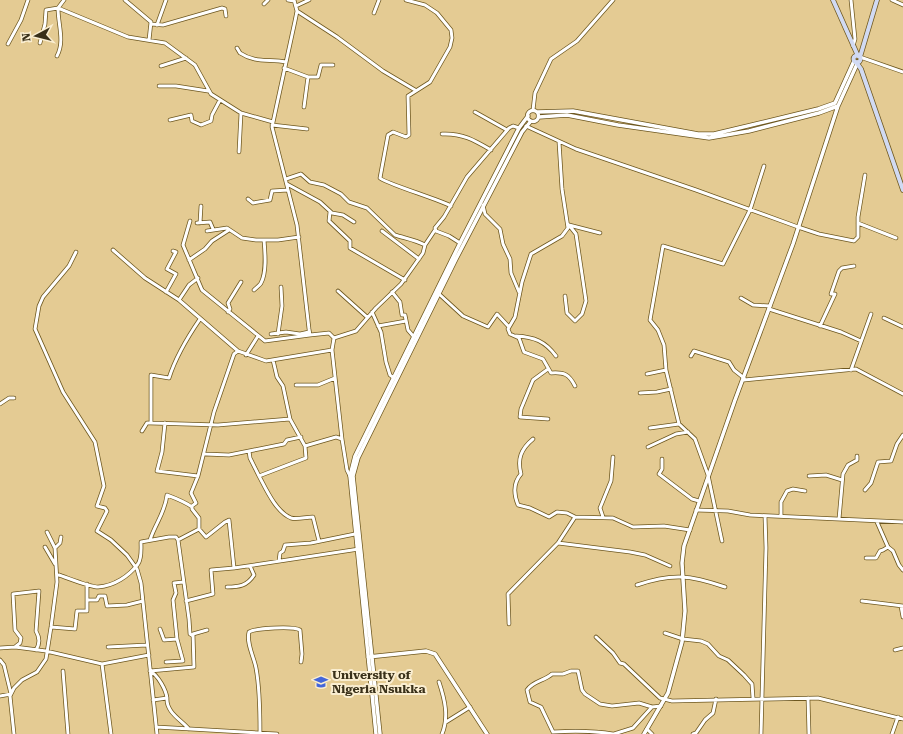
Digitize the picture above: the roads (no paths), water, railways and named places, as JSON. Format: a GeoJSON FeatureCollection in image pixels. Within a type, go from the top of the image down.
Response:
{"type":"FeatureCollection","features":[{"type":"Feature","properties":{"kind":"main road"},"geometry":{"type":"LineString","coordinates":[[833,0],[861,69],[903,190]]}},
{"type":"Feature","properties":{"kind":"main road"},"geometry":{"type":"LineString","coordinates":[[857,59],[877,0]]}},
{"type":"Feature","properties":{"kind":"street"},"geometry":{"type":"LineString","coordinates":[[8,44],[21,20],[28,0]]}},
{"type":"Feature","properties":{"kind":"street"},"geometry":{"type":"LineString","coordinates":[[57,56],[61,48],[62,41],[58,8],[64,0]]}},
{"type":"Feature","properties":{"kind":"street"},"geometry":{"type":"LineString","coordinates":[[125,0],[152,24],[157,25],[163,25],[222,8],[225,9],[226,16]]}},
{"type":"Feature","properties":{"kind":"street"},"geometry":{"type":"LineString","coordinates":[[157,25],[166,0]]}},
{"type":"Feature","properties":{"kind":"street"},"geometry":{"type":"LineString","coordinates":[[264,4],[268,0]]}},
{"type":"Feature","properties":{"kind":"street"},"geometry":{"type":"LineString","coordinates":[[288,0],[294,1],[297,11],[272,124],[299,237],[310,333]]}},
{"type":"Feature","properties":{"kind":"street"},"geometry":{"type":"LineString","coordinates":[[296,6],[309,0]]}},
{"type":"Feature","properties":{"kind":"street"},"geometry":{"type":"LineString","coordinates":[[374,13],[379,0]]}},
{"type":"Feature","properties":{"kind":"street"},"geometry":{"type":"LineString","coordinates":[[406,0],[425,5],[437,13],[444,20],[452,34],[450,47],[430,82],[415,90],[407,98],[409,136],[404,137],[393,132],[388,135],[380,178],[383,181],[402,186],[451,206]]}},
{"type":"Feature","properties":{"kind":"street"},"geometry":{"type":"LineString","coordinates":[[539,117],[535,111],[535,93],[551,59],[577,41],[613,0]]}},
{"type":"Feature","properties":{"kind":"street"},"geometry":{"type":"LineString","coordinates":[[851,0],[855,39],[852,46]]}},
{"type":"Feature","properties":{"kind":"street"},"geometry":{"type":"LineString","coordinates":[[892,0],[903,5]]}},
{"type":"Feature","properties":{"kind":"street"},"geometry":{"type":"LineString","coordinates":[[40,43],[47,18],[46,10],[58,8],[120,34],[165,43],[186,58],[196,68],[208,91],[241,113],[272,124],[307,129]]}},
{"type":"Feature","properties":{"kind":"street"},"geometry":{"type":"LineString","coordinates":[[297,11],[337,37],[382,71],[415,90]]}},
{"type":"Feature","properties":{"kind":"street"},"geometry":{"type":"LineString","coordinates":[[149,40],[152,24]]}},
{"type":"Feature","properties":{"kind":"street"},"geometry":{"type":"LineString","coordinates":[[237,48],[240,53],[257,61],[268,59],[286,62]]}},
{"type":"Feature","properties":{"kind":"street"},"geometry":{"type":"LineString","coordinates":[[161,66],[186,58]]}},
{"type":"Feature","properties":{"kind":"street"},"geometry":{"type":"LineString","coordinates":[[359,549],[350,476],[355,456],[460,243],[529,112],[573,111],[698,134],[714,134],[818,109],[835,103],[857,59]]}},
{"type":"Feature","properties":{"kind":"street"},"geometry":{"type":"LineString","coordinates":[[857,59],[903,72]]}},
{"type":"Feature","properties":{"kind":"street"},"geometry":{"type":"LineString","coordinates":[[644,734],[665,699],[682,639],[684,611],[684,546],[708,475],[798,227],[838,106],[857,59]]}},
{"type":"Feature","properties":{"kind":"street"},"geometry":{"type":"LineString","coordinates":[[284,68],[308,77],[319,77],[322,64],[333,65]]}},
{"type":"Feature","properties":{"kind":"street"},"geometry":{"type":"LineString","coordinates":[[304,106],[308,77]]}},
{"type":"Feature","properties":{"kind":"street"},"geometry":{"type":"LineString","coordinates":[[159,86],[176,86],[208,91]]}},
{"type":"Feature","properties":{"kind":"street"},"geometry":{"type":"LineString","coordinates":[[170,120],[191,115],[192,121],[201,126],[211,121],[212,115],[220,100]]}},
{"type":"Feature","properties":{"kind":"street"},"geometry":{"type":"LineString","coordinates":[[376,734],[353,476],[358,458],[439,294],[483,205],[526,126],[531,121],[535,121],[539,117],[567,115],[647,130],[709,138],[749,131],[819,113],[838,106]]}},
{"type":"Feature","properties":{"kind":"street"},"geometry":{"type":"LineString","coordinates":[[475,112],[508,130]]}},
{"type":"Feature","properties":{"kind":"street"},"geometry":{"type":"LineString","coordinates":[[240,152],[241,113]]}},
{"type":"Feature","properties":{"kind":"street"},"geometry":{"type":"LineString","coordinates":[[528,116],[531,121]]}},
{"type":"Feature","properties":{"kind":"street"},"geometry":{"type":"LineString","coordinates":[[334,338],[356,331],[372,312],[405,280],[419,259],[425,245],[451,206],[467,177],[508,130],[513,126],[520,128]]}},
{"type":"Feature","properties":{"kind":"street"},"geometry":{"type":"LineString","coordinates":[[526,126],[559,142],[798,227],[819,234],[854,241],[858,236],[858,223],[865,175]]}},
{"type":"Feature","properties":{"kind":"street"},"geometry":{"type":"LineString","coordinates":[[442,134],[468,137],[491,150]]}},
{"type":"Feature","properties":{"kind":"street"},"geometry":{"type":"LineString","coordinates":[[559,142],[562,189],[569,225],[576,234],[586,301],[582,314],[575,321],[567,313],[565,296]]}},
{"type":"Feature","properties":{"kind":"street"},"geometry":{"type":"LineString","coordinates":[[722,541],[708,475],[695,439],[679,424],[666,370],[662,337],[650,320],[663,246],[723,264],[750,210],[764,166]]}},
{"type":"Feature","properties":{"kind":"street"},"geometry":{"type":"LineString","coordinates":[[286,179],[301,174],[310,182],[324,185],[341,194],[349,202],[367,208],[395,235],[425,245]]}},
{"type":"Feature","properties":{"kind":"street"},"geometry":{"type":"LineString","coordinates":[[287,184],[320,202],[330,212],[343,215],[354,222]]}},
{"type":"Feature","properties":{"kind":"street"},"geometry":{"type":"LineString","coordinates":[[248,199],[254,203],[270,200],[272,191],[288,190]]}},
{"type":"Feature","properties":{"kind":"street"},"geometry":{"type":"LineString","coordinates":[[483,205],[485,214],[500,229],[503,244],[510,259],[511,274],[520,293]]}},
{"type":"Feature","properties":{"kind":"street"},"geometry":{"type":"LineString","coordinates":[[201,206],[198,223],[210,222],[213,229]]}},
{"type":"Feature","properties":{"kind":"street"},"geometry":{"type":"LineString","coordinates":[[330,212],[329,221],[350,241],[350,248],[405,280]]}},
{"type":"Feature","properties":{"kind":"street"},"geometry":{"type":"LineString","coordinates":[[190,221],[183,245],[202,290],[265,341],[310,333]]}},
{"type":"Feature","properties":{"kind":"street"},"geometry":{"type":"LineString","coordinates":[[858,223],[896,238]]}},
{"type":"Feature","properties":{"kind":"street"},"geometry":{"type":"LineString","coordinates":[[569,225],[600,233]]}},
{"type":"Feature","properties":{"kind":"street"},"geometry":{"type":"LineString","coordinates":[[509,327],[515,317],[531,254],[562,236],[567,231],[569,225]]}},
{"type":"Feature","properties":{"kind":"street"},"geometry":{"type":"LineString","coordinates":[[207,230],[224,228],[248,239],[264,240],[299,237]]}},
{"type":"Feature","properties":{"kind":"street"},"geometry":{"type":"LineString","coordinates":[[189,260],[205,249],[212,241],[230,230]]}},
{"type":"Feature","properties":{"kind":"street"},"geometry":{"type":"LineString","coordinates":[[435,230],[460,243]]}},
{"type":"Feature","properties":{"kind":"street"},"geometry":{"type":"LineString","coordinates":[[382,231],[419,259]]}},
{"type":"Feature","properties":{"kind":"street"},"geometry":{"type":"LineString","coordinates":[[254,290],[261,283],[265,266],[266,256],[264,240]]}},
{"type":"Feature","properties":{"kind":"street"},"geometry":{"type":"LineString","coordinates":[[113,250],[145,278],[179,300],[238,351],[246,355],[266,361],[332,350]]}},
{"type":"Feature","properties":{"kind":"street"},"geometry":{"type":"LineString","coordinates":[[166,292],[176,274],[167,269],[176,252],[173,251]]}},
{"type":"Feature","properties":{"kind":"street"},"geometry":{"type":"LineString","coordinates":[[76,252],[69,266],[43,297],[38,306],[35,329],[63,392],[94,442],[104,486],[97,506],[105,508],[107,511],[97,531],[112,540],[135,566],[141,583],[157,734]]}},
{"type":"Feature","properties":{"kind":"street"},"geometry":{"type":"LineString","coordinates":[[820,326],[835,294],[831,294],[839,271],[842,268],[854,266]]}},
{"type":"Feature","properties":{"kind":"street"},"geometry":{"type":"LineString","coordinates":[[179,300],[189,285],[198,278]]}},
{"type":"Feature","properties":{"kind":"street"},"geometry":{"type":"LineString","coordinates":[[228,312],[230,309],[228,303],[241,282]]}},
{"type":"Feature","properties":{"kind":"street"},"geometry":{"type":"LineString","coordinates":[[278,334],[282,306],[281,287]]}},
{"type":"Feature","properties":{"kind":"street"},"geometry":{"type":"LineString","coordinates":[[338,291],[368,317]]}},
{"type":"Feature","properties":{"kind":"street"},"geometry":{"type":"LineString","coordinates":[[392,292],[400,302],[402,315],[405,315],[408,330],[414,337]]}},
{"type":"Feature","properties":{"kind":"street"},"geometry":{"type":"LineString","coordinates":[[439,294],[463,316],[488,327],[497,314],[509,327],[509,332],[516,336],[532,337],[540,340],[549,347],[556,356]]}},
{"type":"Feature","properties":{"kind":"street"},"geometry":{"type":"LineString","coordinates":[[741,298],[753,305],[769,308],[841,332],[861,341]]}},
{"type":"Feature","properties":{"kind":"street"},"geometry":{"type":"LineString","coordinates":[[372,312],[378,326],[390,375],[394,378]]}},
{"type":"Feature","properties":{"kind":"street"},"geometry":{"type":"LineString","coordinates":[[851,370],[871,314]]}},
{"type":"Feature","properties":{"kind":"street"},"geometry":{"type":"LineString","coordinates":[[884,318],[903,327]]}},
{"type":"Feature","properties":{"kind":"street"},"geometry":{"type":"LineString","coordinates":[[151,423],[151,375],[169,378],[174,362],[186,343],[189,332],[200,319]]}},
{"type":"Feature","properties":{"kind":"street"},"geometry":{"type":"LineString","coordinates":[[378,326],[406,321]]}},
{"type":"Feature","properties":{"kind":"street"},"geometry":{"type":"LineString","coordinates":[[271,334],[286,332],[300,334],[329,333],[334,338]]}},
{"type":"Feature","properties":{"kind":"street"},"geometry":{"type":"LineString","coordinates":[[246,355],[258,336]]}},
{"type":"Feature","properties":{"kind":"street"},"geometry":{"type":"LineString","coordinates":[[516,336],[524,352],[543,359],[551,373],[561,372],[566,374],[575,386]]}},
{"type":"Feature","properties":{"kind":"street"},"geometry":{"type":"LineString","coordinates":[[334,338],[332,350],[342,439],[347,470],[350,476]]}},
{"type":"Feature","properties":{"kind":"street"},"geometry":{"type":"LineString","coordinates":[[192,507],[196,503],[191,493],[198,476],[211,424],[234,354],[238,351]]}},
{"type":"Feature","properties":{"kind":"street"},"geometry":{"type":"LineString","coordinates":[[691,356],[694,351],[728,362],[744,379],[856,369],[903,394]]}},
{"type":"Feature","properties":{"kind":"street"},"geometry":{"type":"LineString","coordinates":[[260,476],[306,458],[305,446],[290,419],[283,386],[277,377],[273,360]]}},
{"type":"Feature","properties":{"kind":"street"},"geometry":{"type":"LineString","coordinates":[[548,370],[533,380],[521,409],[520,417],[548,419]]}},
{"type":"Feature","properties":{"kind":"street"},"geometry":{"type":"LineString","coordinates":[[647,374],[666,370]]}},
{"type":"Feature","properties":{"kind":"street"},"geometry":{"type":"LineString","coordinates":[[296,385],[318,386],[335,378]]}},
{"type":"Feature","properties":{"kind":"street"},"geometry":{"type":"LineString","coordinates":[[640,393],[671,389]]}},
{"type":"Feature","properties":{"kind":"street"},"geometry":{"type":"LineString","coordinates":[[0,404],[9,398],[14,398]]}},
{"type":"Feature","properties":{"kind":"street"},"geometry":{"type":"LineString","coordinates":[[142,431],[147,423],[211,424],[290,419]]}},
{"type":"Feature","properties":{"kind":"street"},"geometry":{"type":"LineString","coordinates":[[165,423],[162,452],[157,471],[198,476]]}},
{"type":"Feature","properties":{"kind":"street"},"geometry":{"type":"LineString","coordinates":[[650,428],[679,424]]}},
{"type":"Feature","properties":{"kind":"street"},"geometry":{"type":"LineString","coordinates":[[648,447],[676,434],[688,432]]}},
{"type":"Feature","properties":{"kind":"street"},"geometry":{"type":"LineString","coordinates":[[866,490],[871,483],[878,462],[891,461],[897,444],[903,435]]}},
{"type":"Feature","properties":{"kind":"street"},"geometry":{"type":"LineString","coordinates":[[204,454],[229,455],[284,444],[287,440],[301,437]]}},
{"type":"Feature","properties":{"kind":"street"},"geometry":{"type":"LineString","coordinates":[[305,446],[336,437],[342,439]]}},
{"type":"Feature","properties":{"kind":"street"},"geometry":{"type":"LineString","coordinates":[[533,439],[523,449],[518,462],[521,474],[518,478],[514,494],[518,505],[530,508],[549,517],[558,512],[567,513],[574,517],[613,518],[633,527],[664,526],[690,530]]}},
{"type":"Feature","properties":{"kind":"street"},"geometry":{"type":"LineString","coordinates":[[249,450],[250,458],[271,500],[289,517],[313,517],[319,541]]}},
{"type":"Feature","properties":{"kind":"street"},"geometry":{"type":"LineString","coordinates":[[839,519],[842,480],[846,467],[857,460],[857,456]]}},
{"type":"Feature","properties":{"kind":"street"},"geometry":{"type":"LineString","coordinates":[[603,518],[600,508],[611,481],[613,457]]}},
{"type":"Feature","properties":{"kind":"street"},"geometry":{"type":"LineString","coordinates":[[662,459],[662,469],[659,474],[692,499],[699,502]]}},
{"type":"Feature","properties":{"kind":"street"},"geometry":{"type":"LineString","coordinates":[[809,476],[826,475],[842,480]]}},
{"type":"Feature","properties":{"kind":"street"},"geometry":{"type":"LineString","coordinates":[[781,516],[781,502],[787,491],[793,489],[805,491]]}},
{"type":"Feature","properties":{"kind":"street"},"geometry":{"type":"LineString","coordinates":[[150,540],[154,529],[163,516],[167,495],[181,502],[185,502],[192,507],[199,518],[199,529],[206,537],[229,520],[234,568]]}},
{"type":"Feature","properties":{"kind":"street"},"geometry":{"type":"LineString","coordinates":[[696,510],[765,516],[903,522]]}},
{"type":"Feature","properties":{"kind":"street"},"geometry":{"type":"LineString","coordinates":[[761,734],[766,548],[765,516]]}},
{"type":"Feature","properties":{"kind":"street"},"geometry":{"type":"LineString","coordinates":[[509,624],[508,594],[558,543],[574,517]]}},
{"type":"Feature","properties":{"kind":"street"},"geometry":{"type":"LineString","coordinates":[[877,522],[888,547],[893,551],[898,565],[903,570]]}},
{"type":"Feature","properties":{"kind":"street"},"geometry":{"type":"LineString","coordinates":[[178,540],[199,529]]}},
{"type":"Feature","properties":{"kind":"street"},"geometry":{"type":"LineString","coordinates":[[11,694],[14,688],[22,680],[37,672],[46,659],[57,582],[55,548],[47,532]]}},
{"type":"Feature","properties":{"kind":"street"},"geometry":{"type":"LineString","coordinates":[[279,561],[280,553],[283,551],[285,544],[319,541],[356,534]]}},
{"type":"Feature","properties":{"kind":"street"},"geometry":{"type":"LineString","coordinates":[[55,548],[60,543],[60,537]]}},
{"type":"Feature","properties":{"kind":"street"},"geometry":{"type":"LineString","coordinates":[[59,575],[97,587],[114,584],[126,576],[137,565],[141,553],[140,542],[176,537],[178,540],[190,634],[193,636],[195,653],[194,667],[150,671]]}},
{"type":"Feature","properties":{"kind":"street"},"geometry":{"type":"LineString","coordinates":[[558,543],[630,552],[670,566]]}},
{"type":"Feature","properties":{"kind":"street"},"geometry":{"type":"LineString","coordinates":[[44,547],[55,564]]}},
{"type":"Feature","properties":{"kind":"street"},"geometry":{"type":"LineString","coordinates":[[866,558],[876,558],[880,550],[888,547]]}},
{"type":"Feature","properties":{"kind":"street"},"geometry":{"type":"LineString","coordinates":[[186,601],[213,594],[211,570],[250,566],[359,549]]}},
{"type":"Feature","properties":{"kind":"street"},"geometry":{"type":"LineString","coordinates":[[227,587],[237,587],[248,583],[254,576],[250,566]]}},
{"type":"Feature","properties":{"kind":"street"},"geometry":{"type":"LineString","coordinates":[[637,586],[659,577],[683,576],[704,579],[725,587]]}},
{"type":"Feature","properties":{"kind":"street"},"geometry":{"type":"LineString","coordinates":[[166,662],[182,661],[177,639],[173,600],[176,593],[174,583],[183,582]]}},
{"type":"Feature","properties":{"kind":"street"},"geometry":{"type":"LineString","coordinates":[[51,627],[75,629],[77,611],[87,611],[87,584]]}},
{"type":"Feature","properties":{"kind":"street"},"geometry":{"type":"LineString","coordinates":[[15,647],[20,643],[21,638],[15,630],[12,594],[39,591],[36,631],[39,636],[39,645],[36,650]]}},
{"type":"Feature","properties":{"kind":"street"},"geometry":{"type":"LineString","coordinates":[[87,600],[97,600],[99,596],[105,596],[107,606],[127,605],[143,601]]}},
{"type":"Feature","properties":{"kind":"street"},"geometry":{"type":"LineString","coordinates":[[862,601],[902,606],[903,617]]}},
{"type":"Feature","properties":{"kind":"street"},"geometry":{"type":"LineString","coordinates":[[260,733],[260,701],[256,666],[248,640],[249,632],[265,629],[296,628],[300,630],[302,654],[301,662]]}},
{"type":"Feature","properties":{"kind":"street"},"geometry":{"type":"LineString","coordinates":[[160,629],[164,640],[177,639]]}},
{"type":"Feature","properties":{"kind":"street"},"geometry":{"type":"LineString","coordinates":[[193,636],[195,632],[207,630]]}},
{"type":"Feature","properties":{"kind":"street"},"geometry":{"type":"LineString","coordinates":[[665,633],[682,639],[708,644],[719,656],[728,660],[752,684],[754,698]]}},
{"type":"Feature","properties":{"kind":"street"},"geometry":{"type":"LineString","coordinates":[[596,638],[620,663],[624,664],[637,678],[660,698],[687,702],[716,699],[818,698],[903,719]]}},
{"type":"Feature","properties":{"kind":"street"},"geometry":{"type":"LineString","coordinates":[[108,647],[147,645]]}},
{"type":"Feature","properties":{"kind":"street"},"geometry":{"type":"LineString","coordinates":[[0,648],[15,647],[46,651],[102,664],[148,656]]}},
{"type":"Feature","properties":{"kind":"street"},"geometry":{"type":"LineString","coordinates":[[895,650],[903,648]]}},
{"type":"Feature","properties":{"kind":"street"},"geometry":{"type":"LineString","coordinates":[[369,657],[431,652],[438,657],[487,734]]}},
{"type":"Feature","properties":{"kind":"street"},"geometry":{"type":"LineString","coordinates":[[369,657],[380,734]]}},
{"type":"Feature","properties":{"kind":"street"},"geometry":{"type":"LineString","coordinates":[[0,660],[4,665],[11,694],[14,734]]}},
{"type":"Feature","properties":{"kind":"street"},"geometry":{"type":"LineString","coordinates":[[102,664],[111,734]]}},
{"type":"Feature","properties":{"kind":"street"},"geometry":{"type":"LineString","coordinates":[[63,671],[68,734]]}},
{"type":"Feature","properties":{"kind":"street"},"geometry":{"type":"LineString","coordinates":[[150,671],[154,673],[166,691],[167,706],[169,710],[177,715],[189,729]]}},
{"type":"Feature","properties":{"kind":"street"},"geometry":{"type":"LineString","coordinates":[[652,707],[633,728],[614,734],[579,733],[570,731],[553,732],[541,707],[530,702],[527,690],[530,686],[552,674],[563,674],[571,671],[578,671],[582,690],[585,694],[600,704],[612,706],[639,703],[652,707],[661,706]]}},
{"type":"Feature","properties":{"kind":"street"},"geometry":{"type":"LineString","coordinates":[[439,682],[444,695],[446,722],[442,734]]}},
{"type":"Feature","properties":{"kind":"street"},"geometry":{"type":"LineString","coordinates":[[0,696],[11,694]]}},
{"type":"Feature","properties":{"kind":"street"},"geometry":{"type":"LineString","coordinates":[[154,700],[167,698]]}},
{"type":"Feature","properties":{"kind":"street"},"geometry":{"type":"LineString","coordinates":[[808,698],[809,734]]}},
{"type":"Feature","properties":{"kind":"street"},"geometry":{"type":"LineString","coordinates":[[696,734],[704,720],[713,713],[716,699]]}},
{"type":"Feature","properties":{"kind":"street"},"geometry":{"type":"LineString","coordinates":[[446,722],[470,706]]}},
{"type":"Feature","properties":{"kind":"street"},"geometry":{"type":"LineString","coordinates":[[892,734],[898,718]]}},
{"type":"Feature","properties":{"kind":"street"},"geometry":{"type":"LineString","coordinates":[[156,727],[277,734]]}},
{"type":"Feature","properties":{"kind":"street"},"geometry":{"type":"LineString","coordinates":[[647,730],[652,734]]}},
{"type":"Feature","properties":{"kind":"place","name":"University of Nigeria Nsukka"},"geometry":{"type":"Point","coordinates":[321,682]}}]}
